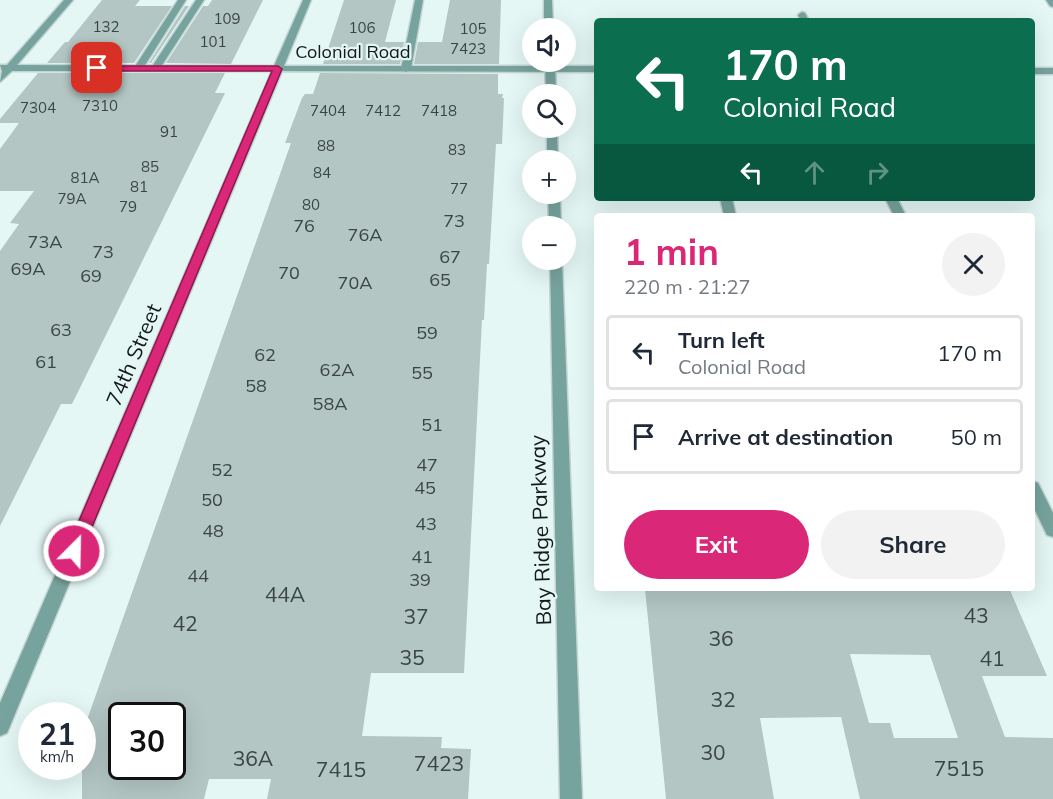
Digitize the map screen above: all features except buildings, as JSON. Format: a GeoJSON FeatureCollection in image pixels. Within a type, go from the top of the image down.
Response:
{"type":"FeatureCollection","features":[{"type":"Feature","properties":{"kind":"street"},"geometry":{"type":"LineString","coordinates":[[0,79],[5,68],[69,0]]}},
{"type":"Feature","properties":{"kind":"street"},"geometry":{"type":"LineString","coordinates":[[138,68],[182,0]]}},
{"type":"Feature","properties":{"kind":"street"},"geometry":{"type":"LineString","coordinates":[[156,68],[200,0]]}},
{"type":"Feature","properties":{"kind":"street","name":"74th Street"},"geometry":{"type":"LineString","coordinates":[[0,726],[307,0]]}},
{"type":"Feature","properties":{"kind":"street"},"geometry":{"type":"LineString","coordinates":[[406,69],[419,0]]}},
{"type":"Feature","properties":{"kind":"street"},"geometry":{"type":"LineString","coordinates":[[548,0],[549,18]]}},
{"type":"Feature","properties":{"kind":"street"},"geometry":{"type":"LineString","coordinates":[[1050,0],[1053,4]]}},
{"type":"Feature","properties":{"kind":"street","name":"Colonial Road"},"geometry":{"type":"LineString","coordinates":[[5,68],[406,69],[522,66]]}},
{"type":"Feature","properties":{"kind":"street","name":"Colonial Road"},"geometry":{"type":"LineString","coordinates":[[576,67],[594,69]]}},
{"type":"Feature","properties":{"kind":"street"},"geometry":{"type":"LineString","coordinates":[[1035,71],[1053,70]]}},
{"type":"Feature","properties":{"kind":"street","name":"Bay Ridge Parkway"},"geometry":{"type":"LineString","coordinates":[[556,270],[571,799]]}},
{"type":"Feature","properties":{"kind":"street"},"geometry":{"type":"LineString","coordinates":[[1035,493],[1053,530]]}},
{"type":"Feature","properties":{"kind":"route"},"geometry":{"type":"LineString","coordinates":[[74,551],[278,69],[97,68]]}}]}
